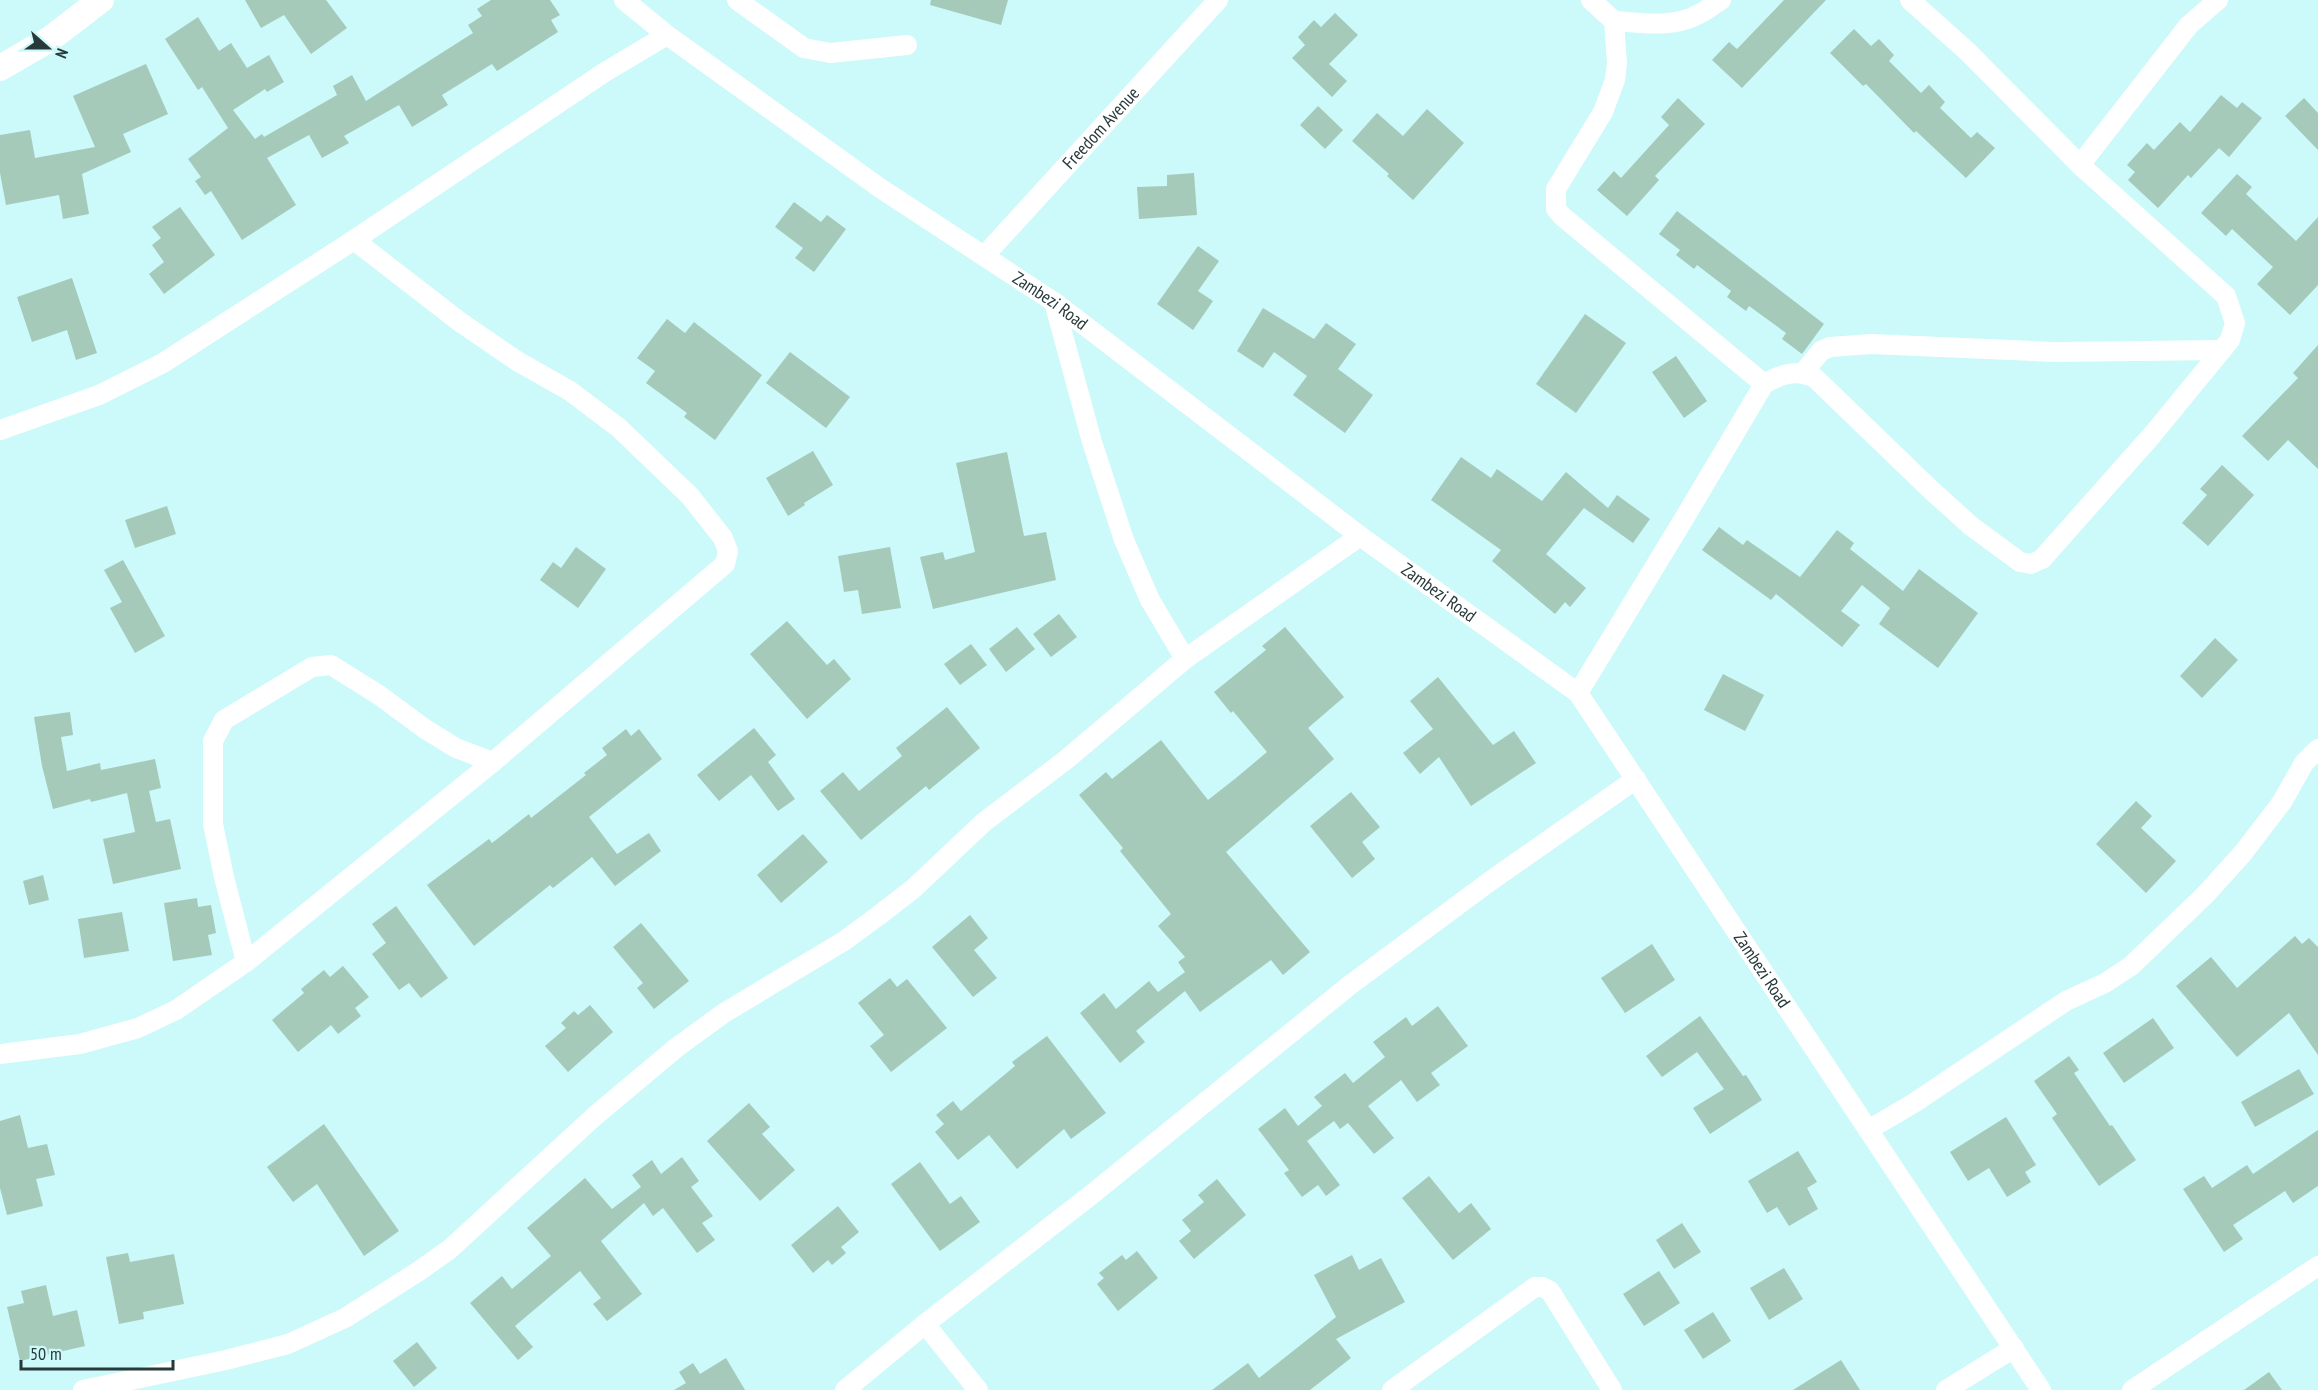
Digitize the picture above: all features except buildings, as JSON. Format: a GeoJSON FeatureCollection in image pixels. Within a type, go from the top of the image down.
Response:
{"type":"FeatureCollection","features":[{"type":"Feature","properties":{"kind":"main road"},"geometry":{"type":"LineString","coordinates":[[0,69],[50,39],[101,0]]}},
{"type":"Feature","properties":{"kind":"street","name":"Zambezi Road"},"geometry":{"type":"LineString","coordinates":[[624,0],[880,188],[1054,302],[1360,536],[1578,693],[2041,1390]]}},
{"type":"Feature","properties":{"kind":"street"},"geometry":{"type":"LineString","coordinates":[[737,0],[804,48],[830,53],[907,45]]}},
{"type":"Feature","properties":{"kind":"street","name":"Freedom Avenue"},"geometry":{"type":"LineString","coordinates":[[985,255],[1218,0]]}},
{"type":"Feature","properties":{"kind":"street"},"geometry":{"type":"LineString","coordinates":[[1591,0],[1614,21],[1649,23],[1675,22],[1696,16],[1721,0]]}},
{"type":"Feature","properties":{"kind":"street"},"geometry":{"type":"LineString","coordinates":[[1578,693],[1764,384],[1786,373],[1803,373],[1815,378],[1929,489],[1971,526],[2020,562],[2031,564],[2042,559],[2153,434],[2230,340],[2235,323],[2226,296],[2080,165],[1968,52],[1911,0]]}},
{"type":"Feature","properties":{"kind":"street"},"geometry":{"type":"LineString","coordinates":[[2080,165],[2189,25],[2218,0]]}},
{"type":"Feature","properties":{"kind":"street"},"geometry":{"type":"LineString","coordinates":[[1614,21],[1617,63],[1615,80],[1603,112],[1556,189],[1556,209],[1764,384]]}},
{"type":"Feature","properties":{"kind":"street"},"geometry":{"type":"LineString","coordinates":[[0,430],[99,395],[163,363],[354,240],[605,72],[668,34]]}},
{"type":"Feature","properties":{"kind":"street"},"geometry":{"type":"LineString","coordinates":[[0,1054],[80,1044],[138,1028],[176,1010],[246,962],[493,762],[725,564],[729,551],[723,538],[690,496],[620,428],[570,391],[517,361],[460,322],[354,240]]}},
{"type":"Feature","properties":{"kind":"street"},"geometry":{"type":"LineString","coordinates":[[1054,302],[1083,411],[1124,540],[1150,600],[1185,659]]}},
{"type":"Feature","properties":{"kind":"street"},"geometry":{"type":"LineString","coordinates":[[1803,373],[1821,351],[1830,347],[1871,344],[2055,352],[2222,350]]}},
{"type":"Feature","properties":{"kind":"street"},"geometry":{"type":"LineString","coordinates":[[83,1390],[226,1360],[288,1344],[345,1318],[419,1271],[459,1241],[596,1115],[676,1048],[724,1013],[844,941],[878,916],[913,889],[984,822],[1066,759],[1185,659],[1360,536]]}},
{"type":"Feature","properties":{"kind":"street"},"geometry":{"type":"LineString","coordinates":[[246,962],[213,824],[213,741],[224,720],[312,667],[331,665],[456,748],[493,762]]}},
{"type":"Feature","properties":{"kind":"street"},"geometry":{"type":"LineString","coordinates":[[1868,1130],[1914,1103],[2066,1001],[2105,983],[2131,966],[2206,894],[2243,853],[2282,802],[2304,762],[2318,749]]}},
{"type":"Feature","properties":{"kind":"street"},"geometry":{"type":"LineString","coordinates":[[846,1390],[925,1324],[1091,1195],[1350,985],[1489,882],[1636,779]]}},
{"type":"Feature","properties":{"kind":"street"},"geometry":{"type":"LineString","coordinates":[[2132,1390],[2318,1266]]}},
{"type":"Feature","properties":{"kind":"street"},"geometry":{"type":"LineString","coordinates":[[1392,1390],[1535,1287],[1542,1287],[1550,1291],[1612,1390]]}},
{"type":"Feature","properties":{"kind":"street"},"geometry":{"type":"LineString","coordinates":[[925,1324],[978,1390]]}},
{"type":"Feature","properties":{"kind":"street"},"geometry":{"type":"LineString","coordinates":[[1946,1390],[2014,1348]]}}]}
